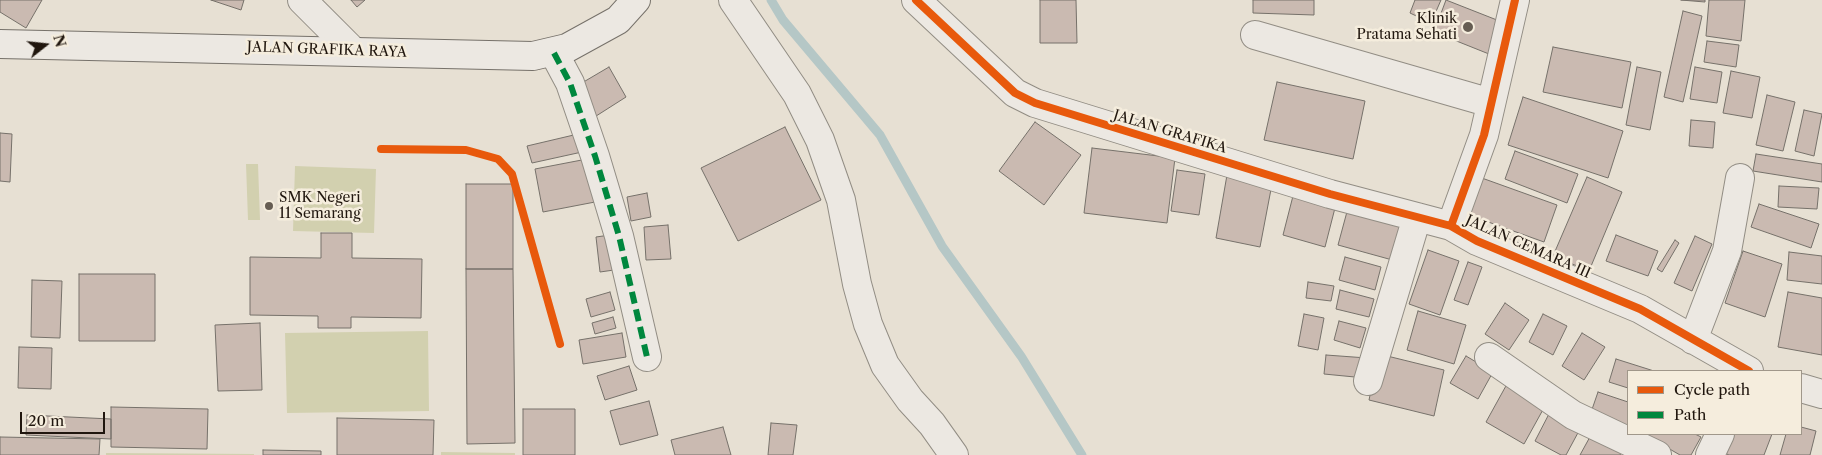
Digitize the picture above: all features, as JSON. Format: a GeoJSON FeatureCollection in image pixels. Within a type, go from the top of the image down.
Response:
{"type":"FeatureCollection","features":[{"type":"Feature","properties":{"kind":"street"},"geometry":{"type":"LineString","coordinates":[[302,0],[353,51]]}},
{"type":"Feature","properties":{"kind":"street","name":"JALAN GRAFIKA RAYA"},"geometry":{"type":"LineString","coordinates":[[0,44],[533,56],[554,53],[618,20],[636,0]]}},
{"type":"Feature","properties":{"kind":"street"},"geometry":{"type":"LineString","coordinates":[[732,0],[793,87],[820,140],[841,200],[857,284],[868,324],[885,365],[954,455]]}},
{"type":"Feature","properties":{"kind":"street","name":"JALAN GRAFIKA"},"geometry":{"type":"LineString","coordinates":[[916,0],[1015,94],[1035,103],[1330,194],[1451,226]]}},
{"type":"Feature","properties":{"kind":"street","name":"JALAN CEMARA III"},"geometry":{"type":"LineString","coordinates":[[1515,0],[1484,135],[1451,226],[1477,240],[1640,310],[1747,370]]}},
{"type":"Feature","properties":{"kind":"street"},"geometry":{"type":"LineString","coordinates":[[1255,35],[1491,103]]}},
{"type":"Feature","properties":{"kind":"street"},"geometry":{"type":"LineString","coordinates":[[554,53],[570,82],[606,192],[619,236],[647,357]]}},
{"type":"Feature","properties":{"kind":"street"},"geometry":{"type":"LineString","coordinates":[[1693,340],[1726,251],[1740,178]]}},
{"type":"Feature","properties":{"kind":"street"},"geometry":{"type":"LineString","coordinates":[[1368,381],[1417,217]]}},
{"type":"Feature","properties":{"kind":"street"},"geometry":{"type":"LineString","coordinates":[[1489,357],[1573,415],[1657,455]]}},
{"type":"Feature","properties":{"kind":"street"},"geometry":{"type":"LineString","coordinates":[[1802,388],[1822,394]]}},
{"type":"Feature","properties":{"kind":"street"},"geometry":{"type":"LineString","coordinates":[[1710,455],[1720,435]]}},
{"type":"Feature","properties":{"kind":"shaded area"},"geometry":{"type":"Polygon","coordinates":[[[246,164],[258,164],[260,220],[248,220],[246,164]]]}},
{"type":"Feature","properties":{"kind":"shaded area"},"geometry":{"type":"Polygon","coordinates":[[[295,166],[376,169],[374,233],[293,231],[295,166]]]}},
{"type":"Feature","properties":{"kind":"shaded area"},"geometry":{"type":"Polygon","coordinates":[[[428,331],[429,411],[287,413],[285,333],[428,331]]]}},
{"type":"Feature","properties":{"kind":"shaded area"},"geometry":{"type":"Polygon","coordinates":[[[441,452],[515,453],[515,455],[441,455],[441,452]]]}},
{"type":"Feature","properties":{"kind":"shaded area"},"geometry":{"type":"Polygon","coordinates":[[[106,453],[254,454],[254,455],[106,455],[106,453]]]}},
{"type":"Feature","properties":{"kind":"building"},"geometry":{"type":"Polygon","coordinates":[[[0,0],[42,0],[26,28],[0,12],[0,0]]]}},
{"type":"Feature","properties":{"kind":"building"},"geometry":{"type":"Polygon","coordinates":[[[211,0],[244,0],[241,10],[211,0]]]}},
{"type":"Feature","properties":{"kind":"building"},"geometry":{"type":"Polygon","coordinates":[[[351,0],[365,0],[357,7],[351,0]]]}},
{"type":"Feature","properties":{"kind":"building"},"geometry":{"type":"Polygon","coordinates":[[[1040,0],[1076,0],[1077,43],[1040,43],[1040,0]]]}},
{"type":"Feature","properties":{"kind":"building"},"geometry":{"type":"Polygon","coordinates":[[[1253,0],[1314,0],[1314,15],[1253,13],[1253,0]]]}},
{"type":"Feature","properties":{"kind":"building"},"geometry":{"type":"Polygon","coordinates":[[[1415,0],[1441,0],[1431,23],[1410,13],[1415,0]]]}},
{"type":"Feature","properties":{"kind":"building","name":"Klinik Pratama Sehati"},"geometry":{"type":"Polygon","coordinates":[[[1446,0],[1502,22],[1489,54],[1434,32],[1446,0]]]}},
{"type":"Feature","properties":{"kind":"building"},"geometry":{"type":"Polygon","coordinates":[[[1681,0],[1705,0],[1705,2],[1681,0]]]}},
{"type":"Feature","properties":{"kind":"building"},"geometry":{"type":"Polygon","coordinates":[[[1709,0],[1745,0],[1741,41],[1706,36],[1709,0]]]}},
{"type":"Feature","properties":{"kind":"building"},"geometry":{"type":"Polygon","coordinates":[[[1683,11],[1702,16],[1683,102],[1664,97],[1683,11]]]}},
{"type":"Feature","properties":{"kind":"building"},"geometry":{"type":"Polygon","coordinates":[[[1707,41],[1739,45],[1736,67],[1704,62],[1707,41]]]}},
{"type":"Feature","properties":{"kind":"building"},"geometry":{"type":"Polygon","coordinates":[[[1553,47],[1631,62],[1622,108],[1543,92],[1553,47]]]}},
{"type":"Feature","properties":{"kind":"building"},"geometry":{"type":"Polygon","coordinates":[[[609,67],[626,97],[593,118],[575,87],[609,67]]]}},
{"type":"Feature","properties":{"kind":"building"},"geometry":{"type":"Polygon","coordinates":[[[1637,67],[1661,72],[1650,130],[1626,125],[1637,67]]]}},
{"type":"Feature","properties":{"kind":"building"},"geometry":{"type":"Polygon","coordinates":[[[1695,67],[1722,72],[1717,103],[1690,99],[1695,67]]]}},
{"type":"Feature","properties":{"kind":"building"},"geometry":{"type":"Polygon","coordinates":[[[1731,71],[1760,77],[1752,118],[1723,113],[1731,71]]]}},
{"type":"Feature","properties":{"kind":"building"},"geometry":{"type":"Polygon","coordinates":[[[1277,82],[1365,101],[1353,159],[1264,140],[1277,82]]]}},
{"type":"Feature","properties":{"kind":"building"},"geometry":{"type":"Polygon","coordinates":[[[1767,95],[1795,102],[1783,151],[1756,145],[1767,95]]]}},
{"type":"Feature","properties":{"kind":"building"},"geometry":{"type":"Polygon","coordinates":[[[1523,97],[1623,131],[1608,178],[1508,145],[1523,97]]]}},
{"type":"Feature","properties":{"kind":"building"},"geometry":{"type":"Polygon","coordinates":[[[1804,110],[1822,114],[1814,156],[1795,151],[1804,110]]]}},
{"type":"Feature","properties":{"kind":"building"},"geometry":{"type":"Polygon","coordinates":[[[1691,120],[1715,122],[1713,148],[1689,146],[1691,120]]]}},
{"type":"Feature","properties":{"kind":"building"},"geometry":{"type":"Polygon","coordinates":[[[1035,122],[1081,155],[1044,205],[999,171],[1035,122]]]}},
{"type":"Feature","properties":{"kind":"building"},"geometry":{"type":"Polygon","coordinates":[[[785,127],[821,200],[738,241],[701,168],[785,127]]]}},
{"type":"Feature","properties":{"kind":"building"},"geometry":{"type":"Polygon","coordinates":[[[0,133],[12,134],[10,182],[0,181],[0,133]]]}},
{"type":"Feature","properties":{"kind":"building"},"geometry":{"type":"Polygon","coordinates":[[[578,134],[582,152],[532,163],[527,146],[578,134]]]}},
{"type":"Feature","properties":{"kind":"building"},"geometry":{"type":"Polygon","coordinates":[[[1092,148],[1175,158],[1167,223],[1084,213],[1092,148]]]}},
{"type":"Feature","properties":{"kind":"building"},"geometry":{"type":"Polygon","coordinates":[[[1515,151],[1578,174],[1567,203],[1505,179],[1515,151]]]}},
{"type":"Feature","properties":{"kind":"building"},"geometry":{"type":"Polygon","coordinates":[[[1756,154],[1822,164],[1822,182],[1753,171],[1756,154]]]}},
{"type":"Feature","properties":{"kind":"building"},"geometry":{"type":"Polygon","coordinates":[[[587,159],[595,202],[543,212],[535,169],[587,159]]]}},
{"type":"Feature","properties":{"kind":"building"},"geometry":{"type":"Polygon","coordinates":[[[1177,170],[1205,174],[1199,215],[1171,211],[1177,170]]]}},
{"type":"Feature","properties":{"kind":"building"},"geometry":{"type":"Polygon","coordinates":[[[1227,175],[1272,184],[1260,247],[1216,238],[1227,175]]]}},
{"type":"Feature","properties":{"kind":"building"},"geometry":{"type":"Polygon","coordinates":[[[1479,177],[1557,205],[1544,242],[1466,214],[1479,177]]]}},
{"type":"Feature","properties":{"kind":"building"},"geometry":{"type":"Polygon","coordinates":[[[1587,177],[1622,192],[1589,271],[1553,256],[1587,177]]]}},
{"type":"Feature","properties":{"kind":"building"},"geometry":{"type":"Polygon","coordinates":[[[466,184],[513,184],[513,269],[466,269],[466,184]]]}},
{"type":"Feature","properties":{"kind":"building"},"geometry":{"type":"Polygon","coordinates":[[[1779,186],[1819,188],[1817,209],[1778,207],[1779,186]]]}},
{"type":"Feature","properties":{"kind":"building"},"geometry":{"type":"Polygon","coordinates":[[[1294,192],[1336,204],[1325,247],[1283,235],[1294,192]]]}},
{"type":"Feature","properties":{"kind":"building"},"geometry":{"type":"Polygon","coordinates":[[[647,193],[651,217],[631,221],[627,197],[647,193]]]}},
{"type":"Feature","properties":{"kind":"building"},"geometry":{"type":"Polygon","coordinates":[[[1759,204],[1819,224],[1811,248],[1751,227],[1759,204]]]}},
{"type":"Feature","properties":{"kind":"building"},"geometry":{"type":"Polygon","coordinates":[[[1348,208],[1407,225],[1396,261],[1338,245],[1348,208]]]}},
{"type":"Feature","properties":{"kind":"building"},"geometry":{"type":"Polygon","coordinates":[[[668,225],[671,259],[646,260],[644,227],[668,225]]]}},
{"type":"Feature","properties":{"kind":"building"},"geometry":{"type":"Polygon","coordinates":[[[321,233],[352,233],[352,258],[422,259],[421,318],[351,317],[351,328],[318,328],[318,316],[250,315],[250,257],[321,258],[321,233]]]}},
{"type":"Feature","properties":{"kind":"building"},"geometry":{"type":"Polygon","coordinates":[[[617,234],[621,269],[600,272],[596,237],[617,234]]]}},
{"type":"Feature","properties":{"kind":"building"},"geometry":{"type":"Polygon","coordinates":[[[1616,235],[1658,251],[1648,276],[1606,261],[1616,235]]]}},
{"type":"Feature","properties":{"kind":"building"},"geometry":{"type":"Polygon","coordinates":[[[1695,236],[1712,244],[1692,291],[1674,283],[1695,236]]]}},
{"type":"Feature","properties":{"kind":"building"},"geometry":{"type":"Polygon","coordinates":[[[1675,240],[1679,243],[1662,272],[1657,269],[1675,240]]]}},
{"type":"Feature","properties":{"kind":"building"},"geometry":{"type":"Polygon","coordinates":[[[1428,250],[1459,261],[1440,315],[1409,304],[1428,250]]]}},
{"type":"Feature","properties":{"kind":"building"},"geometry":{"type":"Polygon","coordinates":[[[1743,251],[1782,264],[1765,317],[1725,303],[1743,251]]]}},
{"type":"Feature","properties":{"kind":"building"},"geometry":{"type":"Polygon","coordinates":[[[1789,252],[1822,256],[1822,284],[1787,280],[1789,252]]]}},
{"type":"Feature","properties":{"kind":"building"},"geometry":{"type":"Polygon","coordinates":[[[1345,257],[1381,267],[1375,290],[1339,280],[1345,257]]]}},
{"type":"Feature","properties":{"kind":"building"},"geometry":{"type":"Polygon","coordinates":[[[1468,262],[1482,267],[1468,305],[1454,300],[1468,262]]]}},
{"type":"Feature","properties":{"kind":"building"},"geometry":{"type":"Polygon","coordinates":[[[466,269],[513,269],[515,443],[467,444],[466,269]]]}},
{"type":"Feature","properties":{"kind":"building"},"geometry":{"type":"Polygon","coordinates":[[[79,274],[155,274],[155,341],[79,341],[79,274]]]}},
{"type":"Feature","properties":{"kind":"building"},"geometry":{"type":"Polygon","coordinates":[[[32,280],[62,281],[60,338],[31,337],[32,280]]]}},
{"type":"Feature","properties":{"kind":"building"},"geometry":{"type":"Polygon","coordinates":[[[1308,282],[1334,286],[1331,301],[1306,298],[1308,282]]]}},
{"type":"Feature","properties":{"kind":"building"},"geometry":{"type":"Polygon","coordinates":[[[1340,290],[1374,299],[1369,317],[1336,309],[1340,290]]]}},
{"type":"Feature","properties":{"kind":"building"},"geometry":{"type":"Polygon","coordinates":[[[610,292],[615,310],[591,317],[586,299],[610,292]]]}},
{"type":"Feature","properties":{"kind":"building"},"geometry":{"type":"Polygon","coordinates":[[[1788,292],[1822,298],[1822,355],[1778,347],[1788,292]]]}},
{"type":"Feature","properties":{"kind":"building"},"geometry":{"type":"Polygon","coordinates":[[[1505,303],[1529,320],[1509,350],[1485,334],[1505,303]]]}},
{"type":"Feature","properties":{"kind":"building"},"geometry":{"type":"Polygon","coordinates":[[[1418,311],[1466,325],[1454,364],[1407,350],[1418,311]]]}},
{"type":"Feature","properties":{"kind":"building"},"geometry":{"type":"Polygon","coordinates":[[[1304,314],[1324,318],[1318,350],[1298,346],[1304,314]]]}},
{"type":"Feature","properties":{"kind":"building"},"geometry":{"type":"Polygon","coordinates":[[[1543,314],[1567,326],[1553,355],[1529,342],[1543,314]]]}},
{"type":"Feature","properties":{"kind":"building"},"geometry":{"type":"Polygon","coordinates":[[[613,317],[616,328],[595,334],[592,323],[613,317]]]}},
{"type":"Feature","properties":{"kind":"building"},"geometry":{"type":"Polygon","coordinates":[[[1339,321],[1366,328],[1360,348],[1334,340],[1339,321]]]}},
{"type":"Feature","properties":{"kind":"building"},"geometry":{"type":"Polygon","coordinates":[[[260,323],[262,390],[218,391],[215,325],[260,323]]]}},
{"type":"Feature","properties":{"kind":"building"},"geometry":{"type":"Polygon","coordinates":[[[622,333],[626,357],[583,364],[579,340],[622,333]]]}},
{"type":"Feature","properties":{"kind":"building"},"geometry":{"type":"Polygon","coordinates":[[[1582,333],[1605,347],[1584,380],[1562,366],[1582,333]]]}},
{"type":"Feature","properties":{"kind":"building"},"geometry":{"type":"Polygon","coordinates":[[[19,347],[52,348],[51,389],[18,388],[19,347]]]}},
{"type":"Feature","properties":{"kind":"building"},"geometry":{"type":"Polygon","coordinates":[[[1379,354],[1444,370],[1434,416],[1369,400],[1379,354]]]}},
{"type":"Feature","properties":{"kind":"building"},"geometry":{"type":"Polygon","coordinates":[[[1326,355],[1367,358],[1365,378],[1324,374],[1326,355]]]}},
{"type":"Feature","properties":{"kind":"building"},"geometry":{"type":"Polygon","coordinates":[[[1466,356],[1493,372],[1478,399],[1450,383],[1466,356]]]}},
{"type":"Feature","properties":{"kind":"building"},"geometry":{"type":"Polygon","coordinates":[[[1616,359],[1651,370],[1627,370],[1627,388],[1609,382],[1616,359]]]}},
{"type":"Feature","properties":{"kind":"building"},"geometry":{"type":"Polygon","coordinates":[[[629,366],[637,390],[605,400],[597,376],[629,366]]]}},
{"type":"Feature","properties":{"kind":"building"},"geometry":{"type":"Polygon","coordinates":[[[1507,384],[1545,406],[1524,444],[1486,422],[1507,384]]]}},
{"type":"Feature","properties":{"kind":"building"},"geometry":{"type":"Polygon","coordinates":[[[1598,392],[1627,402],[1627,434],[1588,421],[1598,392]]]}},
{"type":"Feature","properties":{"kind":"building"},"geometry":{"type":"Polygon","coordinates":[[[649,401],[658,435],[620,445],[610,411],[649,401]]]}},
{"type":"Feature","properties":{"kind":"building"},"geometry":{"type":"Polygon","coordinates":[[[111,407],[208,409],[207,449],[111,447],[111,407]]]}},
{"type":"Feature","properties":{"kind":"building"},"geometry":{"type":"Polygon","coordinates":[[[523,409],[575,409],[575,455],[523,455],[523,409]]]}},
{"type":"Feature","properties":{"kind":"building"},"geometry":{"type":"Polygon","coordinates":[[[1550,412],[1580,429],[1566,455],[1561,455],[1535,441],[1550,412]]]}},
{"type":"Feature","properties":{"kind":"building"},"geometry":{"type":"Polygon","coordinates":[[[27,415],[111,419],[111,439],[26,435],[27,415]]]}},
{"type":"Feature","properties":{"kind":"building"},"geometry":{"type":"Polygon","coordinates":[[[337,418],[434,420],[433,455],[337,455],[337,418]]]}},
{"type":"Feature","properties":{"kind":"building"},"geometry":{"type":"Polygon","coordinates":[[[771,423],[797,425],[793,455],[768,455],[771,423]]]}},
{"type":"Feature","properties":{"kind":"building"},"geometry":{"type":"Polygon","coordinates":[[[723,427],[731,455],[675,455],[671,440],[723,427]]]}},
{"type":"Feature","properties":{"kind":"building"},"geometry":{"type":"Polygon","coordinates":[[[1802,427],[1816,431],[1810,455],[1780,455],[1786,435],[1802,435],[1802,427]]]}},
{"type":"Feature","properties":{"kind":"building"},"geometry":{"type":"Polygon","coordinates":[[[1591,435],[1622,452],[1620,455],[1580,455],[1591,435]]]}},
{"type":"Feature","properties":{"kind":"building"},"geometry":{"type":"Polygon","coordinates":[[[1697,435],[1701,437],[1691,455],[1680,455],[1647,436],[1697,435]]]}},
{"type":"Feature","properties":{"kind":"building"},"geometry":{"type":"Polygon","coordinates":[[[1727,435],[1772,435],[1764,455],[1729,455],[1720,451],[1727,435]]]}},
{"type":"Feature","properties":{"kind":"building"},"geometry":{"type":"Polygon","coordinates":[[[0,437],[100,439],[99,455],[0,455],[0,437]]]}},
{"type":"Feature","properties":{"kind":"building"},"geometry":{"type":"Polygon","coordinates":[[[263,450],[321,451],[321,455],[263,455],[263,450]]]}},
{"type":"Feature","properties":{"kind":"waterway"},"geometry":{"type":"LineString","coordinates":[[771,0],[783,20],[880,135],[942,246],[1021,356],[1082,455]]}},
{"type":"Feature","properties":{"kind":"marked path"},"geometry":{"type":"LineString","coordinates":[[554,53],[570,83],[595,156],[619,236],[647,357]]}},
{"type":"Feature","properties":{"kind":"cycle path"},"geometry":{"type":"LineString","coordinates":[[916,0],[1015,93],[1035,103],[1330,194],[1451,226]]}},
{"type":"Feature","properties":{"kind":"cycle path"},"geometry":{"type":"LineString","coordinates":[[1515,0],[1484,135],[1451,226],[1477,241],[1640,309],[1747,370]]}},
{"type":"Feature","properties":{"kind":"cycle path"},"geometry":{"type":"LineString","coordinates":[[381,149],[466,150],[498,159],[512,174],[560,344]]}},
{"type":"Feature","properties":{"kind":"place","name":"Klinik Pratama Sehati"},"geometry":{"type":"Point","coordinates":[1468,27]}},
{"type":"Feature","properties":{"kind":"place","name":"SMK Negeri 11 Semarang"},"geometry":{"type":"Point","coordinates":[269,206]}}]}
